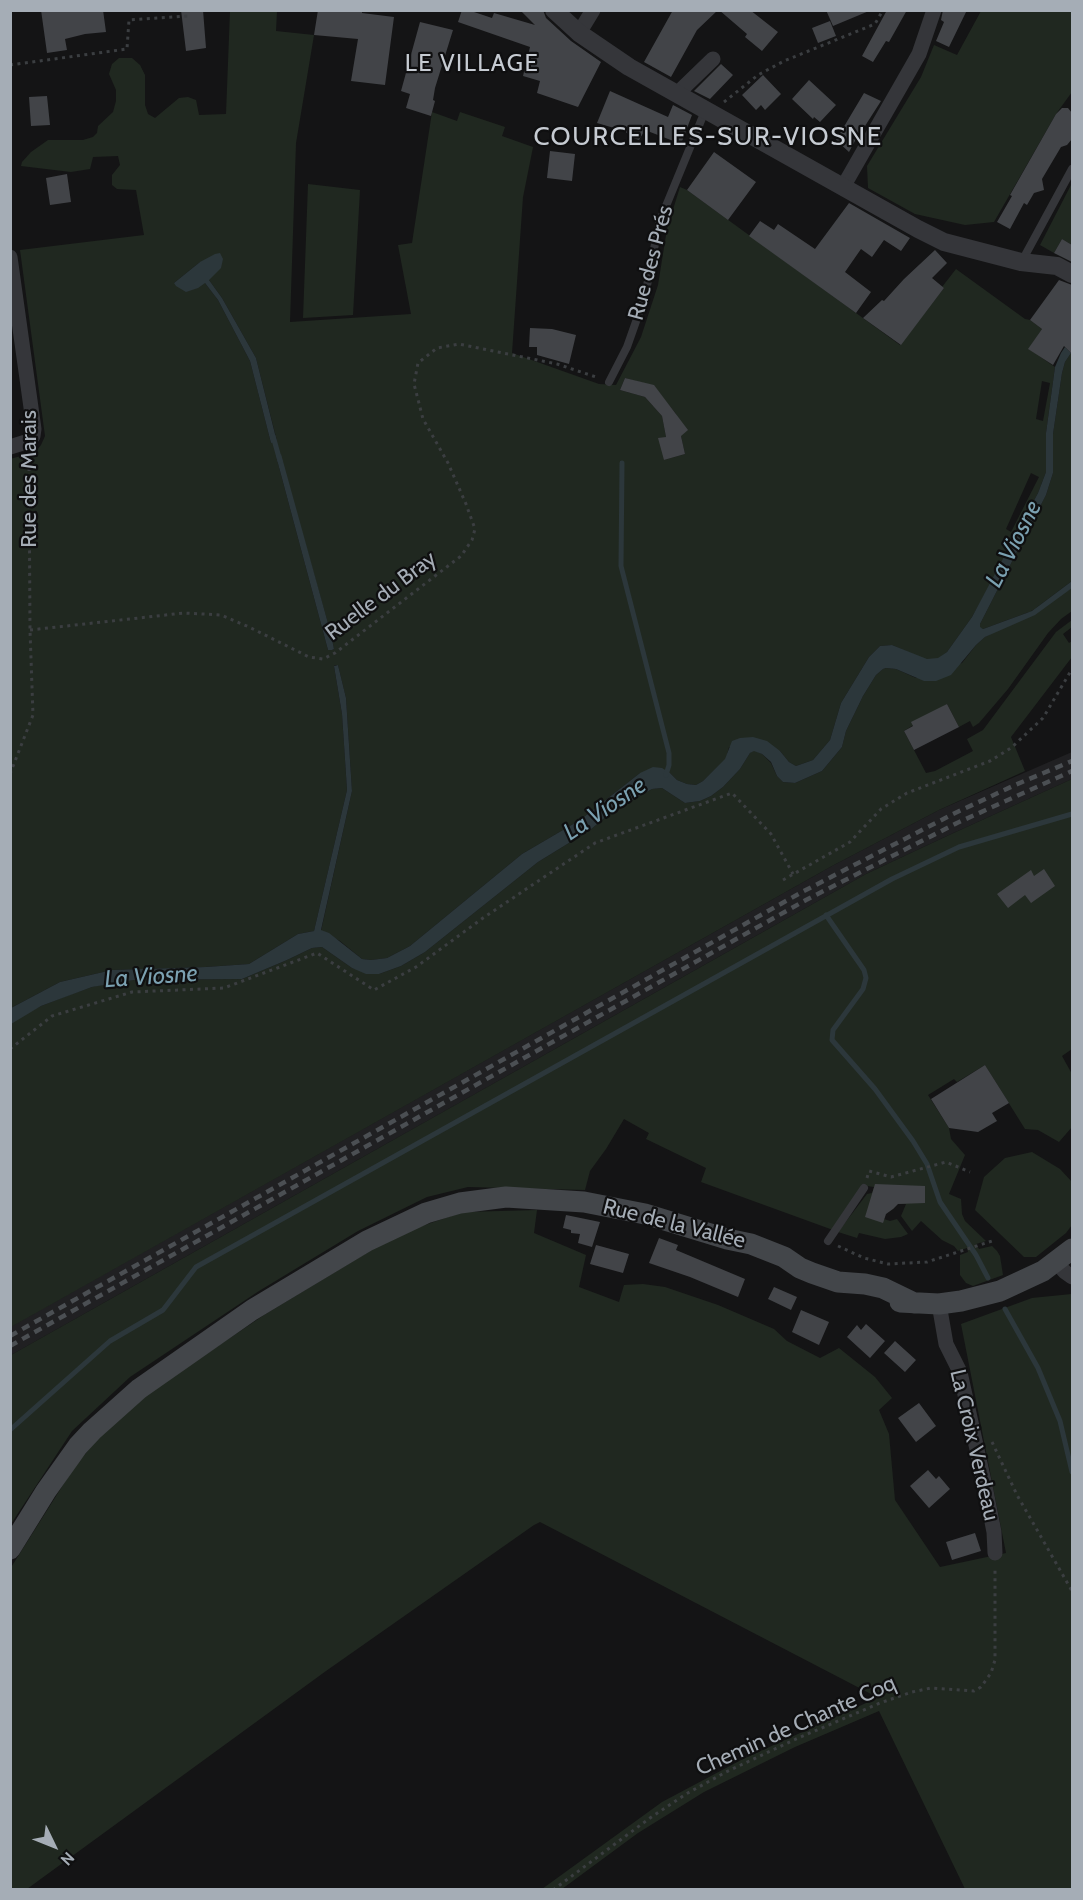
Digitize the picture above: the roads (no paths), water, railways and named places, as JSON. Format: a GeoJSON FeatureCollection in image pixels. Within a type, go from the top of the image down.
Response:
{"type":"FeatureCollection","features":[{"type":"Feature","properties":{"kind":"main road","name":"Rue de la Vallée"},"geometry":{"type":"LineString","coordinates":[[10,1549],[46,1491],[78,1446],[130,1396],[252,1310],[367,1241],[426,1213],[506,1197],[584,1202],[645,1214],[751,1244],[784,1257],[800,1268],[838,1282],[884,1288],[914,1303],[939,1305],[1000,1291],[1056,1263],[1072,1249]]}},
{"type":"Feature","properties":{"kind":"street"},"geometry":{"type":"LineString","coordinates":[[554,10],[579,33],[629,67],[918,230],[944,242],[1022,262],[1057,266],[1072,274]]}},
{"type":"Feature","properties":{"kind":"street"},"geometry":{"type":"LineString","coordinates":[[579,33],[593,10]]}},
{"type":"Feature","properties":{"kind":"street"},"geometry":{"type":"LineString","coordinates":[[843,187],[919,54],[934,10]]}},
{"type":"Feature","properties":{"kind":"street"},"geometry":{"type":"LineString","coordinates":[[680,94],[683,88],[713,59]]}},
{"type":"Feature","properties":{"kind":"street","name":"Rue des Marais"},"geometry":{"type":"LineString","coordinates":[[10,257],[34,429],[29,441],[10,447]]}},
{"type":"Feature","properties":{"kind":"street"},"geometry":{"type":"LineString","coordinates":[[1056,1263],[1072,1277]]}},
{"type":"Feature","properties":{"kind":"street","name":"La Croix Verdeau"},"geometry":{"type":"LineString","coordinates":[[939,1305],[946,1344],[960,1372],[994,1532],[995,1552]]}},
{"type":"Feature","properties":{"kind":"lane","name":"Rue des Prés"},"geometry":{"type":"LineString","coordinates":[[609,382],[627,347],[645,296],[659,222],[708,111]]}},
{"type":"Feature","properties":{"kind":"lane"},"geometry":{"type":"LineString","coordinates":[[1022,262],[1072,169]]}},
{"type":"Feature","properties":{"kind":"lane"},"geometry":{"type":"LineString","coordinates":[[828,1241],[864,1188]]}},
{"type":"Feature","properties":{"kind":"water"},"geometry":{"type":"Polygon","coordinates":[[[220,253],[223,259],[221,268],[209,280],[222,298],[256,358],[277,442],[271,443],[250,361],[218,300],[205,283],[186,292],[174,283],[200,262],[220,253]]]}},
{"type":"Feature","properties":{"kind":"water","name":"La Viosne"},"geometry":{"type":"Polygon","coordinates":[[[1065,347],[1071,353],[1062,373],[1053,434],[1053,473],[1046,495],[980,627],[983,629],[1032,611],[1072,581],[1072,588],[1035,615],[985,637],[951,675],[936,681],[924,681],[896,669],[883,669],[876,675],[863,696],[846,731],[842,747],[822,771],[795,783],[783,782],[777,776],[771,762],[762,754],[754,751],[723,787],[700,801],[685,803],[662,788],[652,789],[613,811],[590,830],[538,862],[425,952],[401,966],[379,974],[366,974],[352,968],[322,947],[312,948],[242,979],[134,980],[92,987],[41,1006],[11,1024],[11,1008],[60,982],[112,970],[249,964],[298,934],[314,931],[347,790],[342,714],[334,666],[338,665],[346,698],[352,791],[321,930],[329,933],[362,959],[387,958],[410,946],[522,854],[580,820],[640,773],[653,767],[662,768],[677,780],[696,785],[725,759],[732,741],[753,737],[767,741],[796,766],[813,760],[830,740],[841,703],[869,657],[880,646],[892,645],[927,659],[938,658],[947,652],[972,617],[1038,493],[1046,472],[1046,433],[1055,367],[1065,347]]]}},
{"type":"Feature","properties":{"kind":"water"},"geometry":{"type":"Polygon","coordinates":[[[281,454],[331,634],[334,649],[332,650],[328,650],[276,456],[281,454]]]}},
{"type":"Feature","properties":{"kind":"waterway"},"geometry":{"type":"LineString","coordinates":[[273,436],[280,461]]}},
{"type":"Feature","properties":{"kind":"waterway"},"geometry":{"type":"LineString","coordinates":[[622,463],[621,566],[669,753],[666,775]]}},
{"type":"Feature","properties":{"kind":"waterway"},"geometry":{"type":"LineString","coordinates":[[10,1430],[110,1341],[163,1310],[196,1267],[892,879],[959,847],[1072,814]]}},
{"type":"Feature","properties":{"kind":"waterway"},"geometry":{"type":"LineString","coordinates":[[826,915],[864,970],[866,978],[863,989],[833,1030],[832,1040],[875,1089],[913,1141],[927,1164],[940,1202],[976,1255],[988,1278]]}},
{"type":"Feature","properties":{"kind":"waterway"},"geometry":{"type":"LineString","coordinates":[[1005,1309],[1038,1368],[1060,1421],[1072,1472]]}},
{"type":"Feature","properties":{"kind":"railway"},"geometry":{"type":"LineString","coordinates":[[10,1336],[802,892],[953,814],[1072,761]]}},
{"type":"Feature","properties":{"kind":"railway"},"geometry":{"type":"LineString","coordinates":[[10,1346],[806,900],[957,823],[1072,771]]}},
{"type":"Feature","properties":{"kind":"district","name":"LE VILLAGE"},"geometry":{"type":"Point","coordinates":[472,64]}},
{"type":"Feature","properties":{"kind":"district","name":"COURCELLES-SUR-VIOSNE"},"geometry":{"type":"Point","coordinates":[708,137]}}]}
